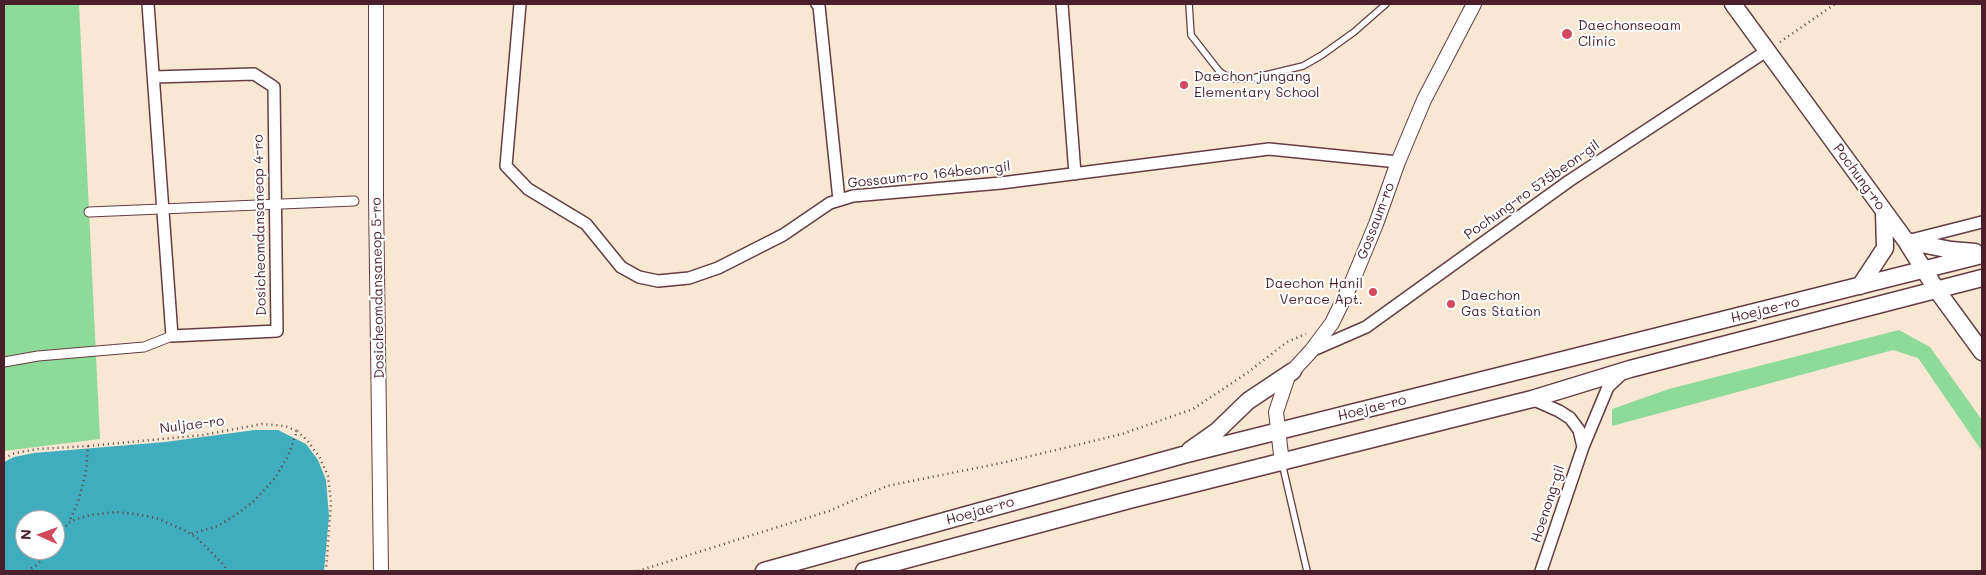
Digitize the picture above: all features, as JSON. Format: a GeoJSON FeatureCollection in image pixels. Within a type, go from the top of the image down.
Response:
{"type":"FeatureCollection","features":[{"type":"Feature","properties":{"kind":"main road","name":"Pochung-ro"},"geometry":{"type":"LineString","coordinates":[[1733,4],[1906,241],[1936,289],[1982,352]]}},
{"type":"Feature","properties":{"kind":"main road"},"geometry":{"type":"LineString","coordinates":[[1860,286],[1885,248],[1884,212]]}},
{"type":"Feature","properties":{"kind":"main road"},"geometry":{"type":"LineString","coordinates":[[1906,241],[1951,250],[1982,253]]}},
{"type":"Feature","properties":{"kind":"main road","name":"Hoejae-ro"},"geometry":{"type":"LineString","coordinates":[[764,571],[1183,456],[1860,286],[1982,253]]}},
{"type":"Feature","properties":{"kind":"main road","name":"Hoejae-ro"},"geometry":{"type":"LineString","coordinates":[[864,571],[1133,499],[1532,399],[1630,369],[1982,278]]}},
{"type":"Feature","properties":{"kind":"main road"},"geometry":{"type":"LineString","coordinates":[[1183,456],[1217,431],[1248,401],[1293,370]]}},
{"type":"Feature","properties":{"kind":"street"},"geometry":{"type":"LineString","coordinates":[[4,362],[38,356],[144,347],[172,336],[148,4]]}},
{"type":"Feature","properties":{"kind":"street","name":"Dosicheomdansaneop 5-ro"},"geometry":{"type":"LineString","coordinates":[[376,4],[376,207],[381,571]]}},
{"type":"Feature","properties":{"kind":"street","name":"Gossaum-ro 164beon-gil"},"geometry":{"type":"LineString","coordinates":[[520,4],[506,166],[528,190],[586,224],[621,267],[639,277],[658,281],[689,278],[718,268],[783,235],[830,204],[839,200],[872,193],[1001,183],[1269,149],[1398,162]]}},
{"type":"Feature","properties":{"kind":"street"},"geometry":{"type":"LineString","coordinates":[[817,4],[819,6],[839,200]]}},
{"type":"Feature","properties":{"kind":"street"},"geometry":{"type":"LineString","coordinates":[[1062,4],[1075,174]]}},
{"type":"Feature","properties":{"kind":"street","name":"Gossaum-ro"},"geometry":{"type":"LineString","coordinates":[[1282,463],[1276,412],[1288,376],[1311,351],[1332,323],[1352,282],[1376,224],[1398,162],[1424,100],[1474,4]]}},
{"type":"Feature","properties":{"kind":"street","name":"Pochung-ro 575beon-gil"},"geometry":{"type":"LineString","coordinates":[[1311,351],[1366,327],[1569,181],[1768,50]]}},
{"type":"Feature","properties":{"kind":"street","name":"Dosicheomdansaneop 4-ro"},"geometry":{"type":"LineString","coordinates":[[154,77],[254,74],[274,87],[277,331],[172,336]]}},
{"type":"Feature","properties":{"kind":"street"},"geometry":{"type":"LineString","coordinates":[[90,212],[354,201]]}},
{"type":"Feature","properties":{"kind":"street"},"geometry":{"type":"LineString","coordinates":[[1906,241],[1982,222]]}},
{"type":"Feature","properties":{"kind":"street","name":"Hoenong-gil"},"geometry":{"type":"LineString","coordinates":[[1542,571],[1582,447],[1608,387],[1630,369]]}},
{"type":"Feature","properties":{"kind":"street"},"geometry":{"type":"LineString","coordinates":[[1532,399],[1570,418],[1579,430],[1582,447]]}},
{"type":"Feature","properties":{"kind":"lane"},"geometry":{"type":"LineString","coordinates":[[1189,4],[1191,35],[1219,70],[1228,77],[1236,79],[1253,78],[1303,66],[1354,32],[1386,4]]}},
{"type":"Feature","properties":{"kind":"lane"},"geometry":{"type":"LineString","coordinates":[[1282,463],[1308,571]]}},
{"type":"Feature","properties":{"kind":"path"},"geometry":{"type":"LineString","coordinates":[[1768,50],[1835,4]]}},
{"type":"Feature","properties":{"kind":"path"},"geometry":{"type":"LineString","coordinates":[[638,571],[829,511],[886,486],[1006,462],[1122,434],[1166,419],[1193,409],[1247,373],[1287,342],[1332,323]]}},
{"type":"Feature","properties":{"kind":"path","name":"Nuljae-ro"},"geometry":{"type":"LineString","coordinates":[[4,458],[15,453],[38,449],[203,435],[262,424],[285,426],[307,440],[320,458],[328,476],[331,502],[326,571]]}},
{"type":"Feature","properties":{"kind":"path"},"geometry":{"type":"LineString","coordinates":[[190,534],[218,526],[238,514],[254,501],[279,471],[288,456],[297,432]]}},
{"type":"Feature","properties":{"kind":"path"},"geometry":{"type":"LineString","coordinates":[[65,528],[78,502],[86,472],[88,446]]}},
{"type":"Feature","properties":{"kind":"path"},"geometry":{"type":"LineString","coordinates":[[68,523],[90,515],[116,512],[156,518],[190,534],[221,562],[228,571]]}},
{"type":"Feature","properties":{"kind":"path"},"geometry":{"type":"LineString","coordinates":[[27,571],[41,560]]}},
{"type":"Feature","properties":{"kind":"green space"},"geometry":{"type":"Polygon","coordinates":[[[4,4],[79,4],[100,439],[4,451],[4,4]]]}},
{"type":"Feature","properties":{"kind":"green space"},"geometry":{"type":"Polygon","coordinates":[[[1899,330],[1930,347],[1982,420],[1982,451],[1918,358],[1893,350],[1612,426],[1612,409],[1669,389],[1899,330]]]}},
{"type":"Feature","properties":{"kind":"water"},"geometry":{"type":"Polygon","coordinates":[[[255,430],[278,430],[306,444],[318,460],[326,480],[329,516],[324,571],[4,571],[4,462],[14,457],[34,453],[165,442],[255,430]]]}},
{"type":"Feature","properties":{"kind":"place","name":"Daechonseoam Clinic"},"geometry":{"type":"Point","coordinates":[1567,34]}},
{"type":"Feature","properties":{"kind":"place","name":"Daechon jungang Elementary School"},"geometry":{"type":"Point","coordinates":[1184,85]}},
{"type":"Feature","properties":{"kind":"place","name":"Daechon Hanil Verace Apt."},"geometry":{"type":"Point","coordinates":[1373,292]}},
{"type":"Feature","properties":{"kind":"place","name":"Daechon Gas Station"},"geometry":{"type":"Point","coordinates":[1451,304]}}]}
